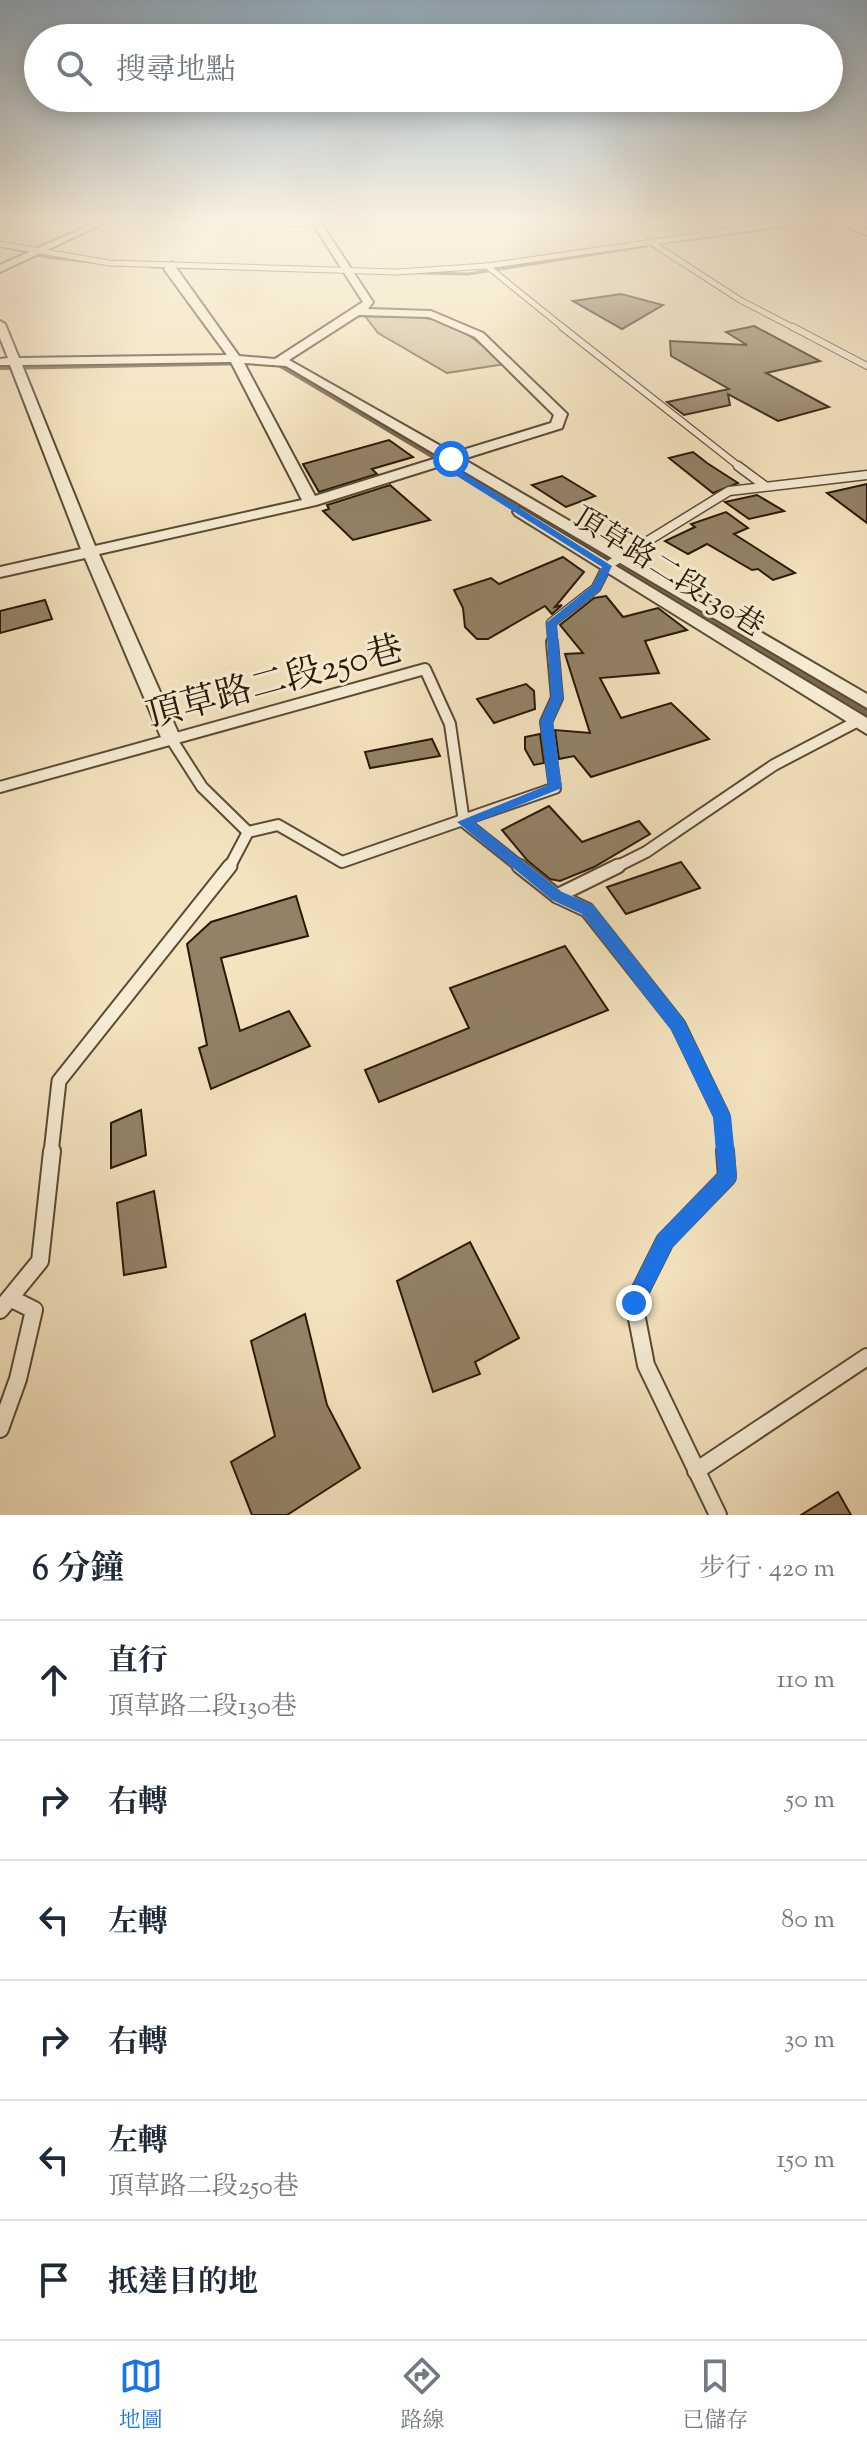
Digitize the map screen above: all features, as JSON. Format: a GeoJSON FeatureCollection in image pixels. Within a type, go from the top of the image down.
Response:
{"type":"FeatureCollection","features":[{"type":"Feature","properties":{"kind":"street"},"geometry":{"type":"LineString","coordinates":[[187,291],[237,362],[311,502]]}},
{"type":"Feature","properties":{"kind":"street"},"geometry":{"type":"LineString","coordinates":[[0,362],[280,360],[357,312],[368,302],[361,291]]}},
{"type":"Feature","properties":{"kind":"street"},"geometry":{"type":"LineString","coordinates":[[0,572],[311,502],[557,425],[561,414],[479,335],[431,314],[357,312]]}},
{"type":"Feature","properties":{"kind":"street"},"geometry":{"type":"LineString","coordinates":[[0,324],[90,552],[170,737]]}},
{"type":"Feature","properties":{"kind":"street"},"geometry":{"type":"LineString","coordinates":[[280,360],[447,461],[624,557],[867,702]]}},
{"type":"Feature","properties":{"kind":"street","name":"頂草路二段130巷"},"geometry":{"type":"LineString","coordinates":[[447,461],[607,566],[863,724]]}},
{"type":"Feature","properties":{"kind":"lane"},"geometry":{"type":"LineString","coordinates":[[518,291],[644,394],[765,486]]}},
{"type":"Feature","properties":{"kind":"lane"},"geometry":{"type":"LineString","coordinates":[[726,291],[867,366]]}},
{"type":"Feature","properties":{"kind":"lane"},"geometry":{"type":"LineString","coordinates":[[0,1429],[18,1379],[34,1310],[5,1304],[40,1261],[59,1081],[223,878],[248,832],[278,825],[342,862],[555,788],[546,722],[557,698],[551,623],[596,588],[607,566],[720,496],[765,486],[867,475]]}},
{"type":"Feature","properties":{"kind":"lane","name":"頂草路二段250巷"},"geometry":{"type":"LineString","coordinates":[[0,787],[170,737],[425,669],[443,697],[459,767],[464,822]]}},
{"type":"Feature","properties":{"kind":"lane"},"geometry":{"type":"LineString","coordinates":[[557,896],[646,852],[774,765],[863,724]]}},
{"type":"Feature","properties":{"kind":"lane"},"geometry":{"type":"LineString","coordinates":[[170,737],[202,787],[248,832]]}},
{"type":"Feature","properties":{"kind":"lane"},"geometry":{"type":"LineString","coordinates":[[464,822],[557,896],[587,910],[613,939],[678,1025],[722,1116],[727,1177],[665,1241],[634,1303],[646,1365],[718,1515]]}},
{"type":"Feature","properties":{"kind":"lane"},"geometry":{"type":"LineString","coordinates":[[696,1471],[867,1357]]}},
{"type":"Feature","properties":{"kind":"shaded area"},"geometry":{"type":"Polygon","coordinates":[[[365,316],[427,318],[441,322],[469,336],[505,364],[447,373],[378,333],[365,316]]]}},
{"type":"Feature","properties":{"kind":"building"},"geometry":{"type":"Polygon","coordinates":[[[621,294],[663,305],[622,329],[573,301],[621,294]]]}},
{"type":"Feature","properties":{"kind":"building"},"geometry":{"type":"Polygon","coordinates":[[[754,326],[820,361],[766,373],[829,407],[778,421],[728,394],[730,405],[684,415],[667,402],[729,389],[671,356],[670,341],[747,345],[726,332],[754,326]]]}},
{"type":"Feature","properties":{"kind":"building"},"geometry":{"type":"Polygon","coordinates":[[[389,440],[413,457],[372,469],[377,474],[319,492],[303,464],[389,440]]]}},
{"type":"Feature","properties":{"kind":"building"},"geometry":{"type":"Polygon","coordinates":[[[693,452],[738,483],[713,493],[669,458],[693,452]]]}},
{"type":"Feature","properties":{"kind":"building"},"geometry":{"type":"Polygon","coordinates":[[[562,476],[595,496],[566,507],[532,485],[562,476]]]}},
{"type":"Feature","properties":{"kind":"building"},"geometry":{"type":"Polygon","coordinates":[[[867,484],[867,523],[827,493],[867,484]]]}},
{"type":"Feature","properties":{"kind":"building"},"geometry":{"type":"Polygon","coordinates":[[[390,485],[430,520],[353,540],[323,511],[329,509],[327,505],[390,485]]]}},
{"type":"Feature","properties":{"kind":"building"},"geometry":{"type":"Polygon","coordinates":[[[757,495],[784,511],[749,519],[725,502],[757,495]]]}},
{"type":"Feature","properties":{"kind":"building"},"geometry":{"type":"Polygon","coordinates":[[[726,512],[748,528],[734,534],[795,573],[773,580],[758,569],[752,570],[707,544],[688,554],[665,541],[695,527],[691,524],[726,512]]]}},
{"type":"Feature","properties":{"kind":"building"},"geometry":{"type":"Polygon","coordinates":[[[563,557],[584,572],[555,607],[562,605],[552,614],[545,606],[488,639],[477,639],[465,627],[463,608],[454,590],[491,578],[499,584],[563,557]]]}},
{"type":"Feature","properties":{"kind":"building"},"geometry":{"type":"Polygon","coordinates":[[[606,596],[623,617],[658,608],[687,630],[645,641],[659,673],[600,678],[621,718],[671,703],[709,739],[591,777],[574,756],[559,759],[555,730],[590,733],[565,654],[583,653],[560,625],[594,598],[606,596]]]}},
{"type":"Feature","properties":{"kind":"building"},"geometry":{"type":"Polygon","coordinates":[[[45,600],[52,619],[0,633],[0,611],[45,600]]]}},
{"type":"Feature","properties":{"kind":"building"},"geometry":{"type":"Polygon","coordinates":[[[526,684],[534,691],[535,709],[494,723],[477,699],[526,684]]]}},
{"type":"Feature","properties":{"kind":"building"},"geometry":{"type":"Polygon","coordinates":[[[540,734],[544,763],[534,765],[525,749],[525,737],[540,734]]]}},
{"type":"Feature","properties":{"kind":"building"},"geometry":{"type":"Polygon","coordinates":[[[432,739],[440,756],[370,768],[365,752],[432,739]]]}},
{"type":"Feature","properties":{"kind":"building"},"geometry":{"type":"Polygon","coordinates":[[[549,806],[582,842],[639,821],[650,834],[594,867],[560,881],[550,879],[527,860],[502,830],[549,806]]]}},
{"type":"Feature","properties":{"kind":"building"},"geometry":{"type":"Polygon","coordinates":[[[681,862],[700,888],[626,914],[607,887],[681,862]]]}},
{"type":"Feature","properties":{"kind":"building"},"geometry":{"type":"Polygon","coordinates":[[[296,896],[308,936],[221,958],[240,1031],[289,1011],[310,1046],[211,1089],[199,1048],[207,1045],[187,944],[211,922],[296,896]]]}},
{"type":"Feature","properties":{"kind":"building"},"geometry":{"type":"Polygon","coordinates":[[[565,946],[608,1010],[379,1102],[365,1070],[469,1028],[450,988],[565,946]]]}},
{"type":"Feature","properties":{"kind":"building"},"geometry":{"type":"Polygon","coordinates":[[[141,1110],[146,1155],[111,1168],[111,1123],[141,1110]]]}},
{"type":"Feature","properties":{"kind":"building"},"geometry":{"type":"Polygon","coordinates":[[[154,1191],[166,1267],[124,1275],[117,1203],[154,1191]]]}},
{"type":"Feature","properties":{"kind":"building"},"geometry":{"type":"Polygon","coordinates":[[[470,1242],[519,1338],[475,1362],[480,1374],[433,1392],[397,1281],[470,1242]]]}},
{"type":"Feature","properties":{"kind":"building"},"geometry":{"type":"Polygon","coordinates":[[[305,1314],[327,1405],[360,1468],[287,1515],[252,1515],[231,1462],[275,1436],[251,1341],[305,1314]]]}},
{"type":"Feature","properties":{"kind":"building"},"geometry":{"type":"Polygon","coordinates":[[[838,1492],[851,1515],[801,1515],[838,1492]]]}},
{"type":"Feature","properties":{"kind":"waterway"},"geometry":{"type":"LineString","coordinates":[[0,368],[255,363]]}},
{"type":"Feature","properties":{"kind":"waterway"},"geometry":{"type":"LineString","coordinates":[[279,365],[452,468]]}},
{"type":"Feature","properties":{"kind":"waterway"},"geometry":{"type":"LineString","coordinates":[[449,466],[750,644]]}},
{"type":"Feature","properties":{"kind":"waterway"},"geometry":{"type":"LineString","coordinates":[[747,642],[867,713]]}},
{"type":"Feature","properties":{"kind":"route"},"geometry":{"type":"LineString","coordinates":[[451,459],[441,463],[607,566],[596,588],[551,623],[557,698],[546,722],[555,788],[464,822],[557,896],[587,910],[604,928],[678,1025],[722,1116],[727,1177],[665,1241],[634,1303]]}}]}
